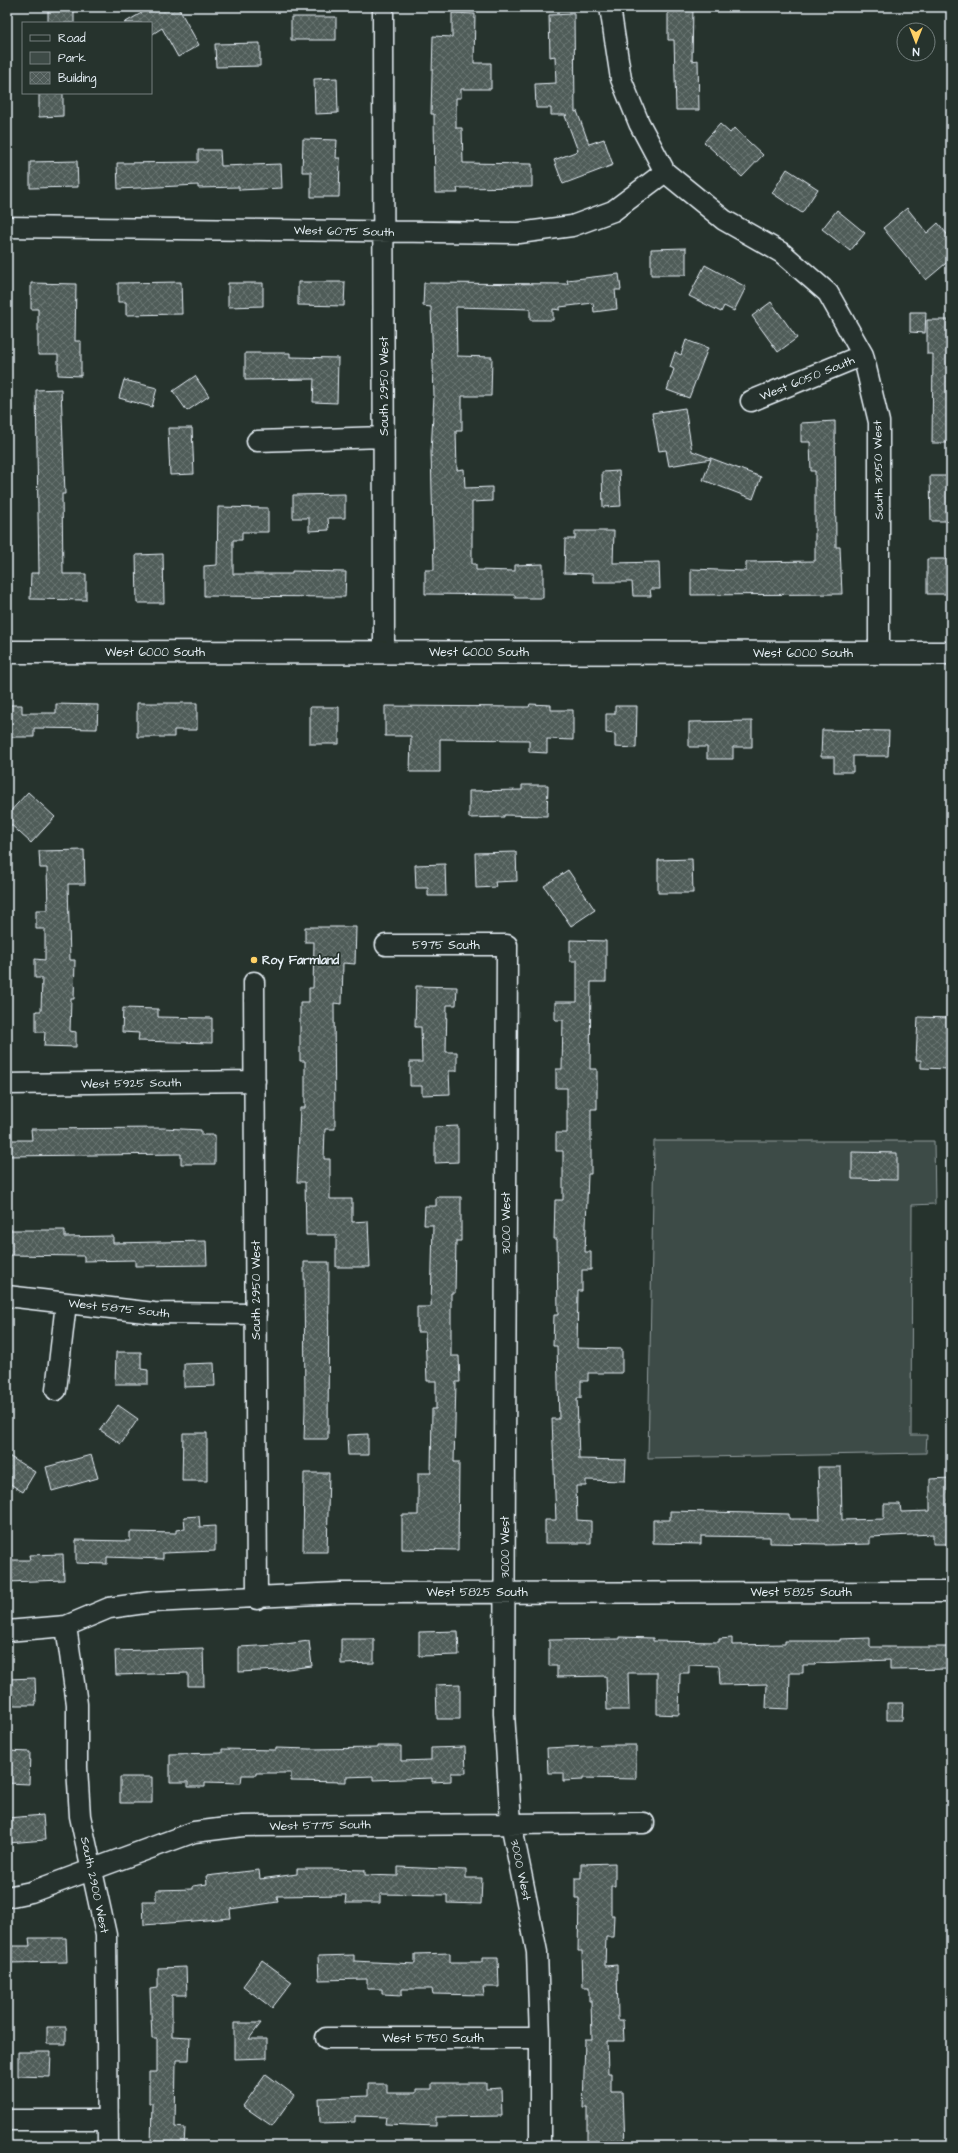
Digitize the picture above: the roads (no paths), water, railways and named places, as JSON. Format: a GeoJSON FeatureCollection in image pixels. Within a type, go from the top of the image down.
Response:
{"type":"FeatureCollection","features":[{"type":"Feature","properties":{"kind":"street","name":"South 2950 West"},"geometry":{"type":"LineString","coordinates":[[383,7],[384,652]]}},
{"type":"Feature","properties":{"kind":"street","name":"South 3050 West"},"geometry":{"type":"LineString","coordinates":[[610,7],[622,80],[639,122],[665,172],[724,220],[782,253],[828,293],[863,355],[878,422],[878,652]]}},
{"type":"Feature","properties":{"kind":"street","name":"West 6075 South"},"geometry":{"type":"LineString","coordinates":[[7,227],[519,233],[572,226],[613,211],[665,172]]}},
{"type":"Feature","properties":{"kind":"street","name":"West 6050 South"},"geometry":{"type":"LineString","coordinates":[[751,401],[863,355]]}},
{"type":"Feature","properties":{"kind":"street"},"geometry":{"type":"LineString","coordinates":[[256,441],[384,437]]}},
{"type":"Feature","properties":{"kind":"street","name":"West 6000 South"},"geometry":{"type":"LineString","coordinates":[[7,652],[951,652]]}},
{"type":"Feature","properties":{"kind":"street","name":"5975 South"},"geometry":{"type":"LineString","coordinates":[[386,945],[507,945]]}},
{"type":"Feature","properties":{"kind":"street","name":"3000 West"},"geometry":{"type":"LineString","coordinates":[[507,945],[504,1713],[511,1823],[537,1952],[540,2038],[540,2146]]}},
{"type":"Feature","properties":{"kind":"street","name":"South 2950 West"},"geometry":{"type":"LineString","coordinates":[[254,982],[256,1599]]}},
{"type":"Feature","properties":{"kind":"street","name":"West 5925 South"},"geometry":{"type":"LineString","coordinates":[[7,1084],[255,1081]]}},
{"type":"Feature","properties":{"kind":"street","name":"West 5875 South"},"geometry":{"type":"LineString","coordinates":[[7,1296],[154,1314],[256,1314]]}},
{"type":"Feature","properties":{"kind":"street"},"geometry":{"type":"LineString","coordinates":[[56,1390],[66,1303]]}},
{"type":"Feature","properties":{"kind":"street","name":"West 5825 South"},"geometry":{"type":"LineString","coordinates":[[7,1631],[66,1626],[109,1608],[152,1602],[256,1599],[340,1593],[951,1592]]}},
{"type":"Feature","properties":{"kind":"street","name":"South 2900 West"},"geometry":{"type":"LineString","coordinates":[[66,1626],[77,1704],[77,1767],[80,1816],[106,1935],[108,2146]]}},
{"type":"Feature","properties":{"kind":"street","name":"West 5775 South"},"geometry":{"type":"LineString","coordinates":[[7,1897],[31,1892],[194,1832],[243,1826],[644,1823]]}},
{"type":"Feature","properties":{"kind":"street","name":"West 5750 South"},"geometry":{"type":"LineString","coordinates":[[326,2038],[540,2038]]}},
{"type":"Feature","properties":{"kind":"street"},"geometry":{"type":"LineString","coordinates":[[7,2120],[108,2120]]}},
{"type":"Feature","properties":{"kind":"place","name":"Roy Farmland"},"geometry":{"type":"Point","coordinates":[254,960]}}]}
